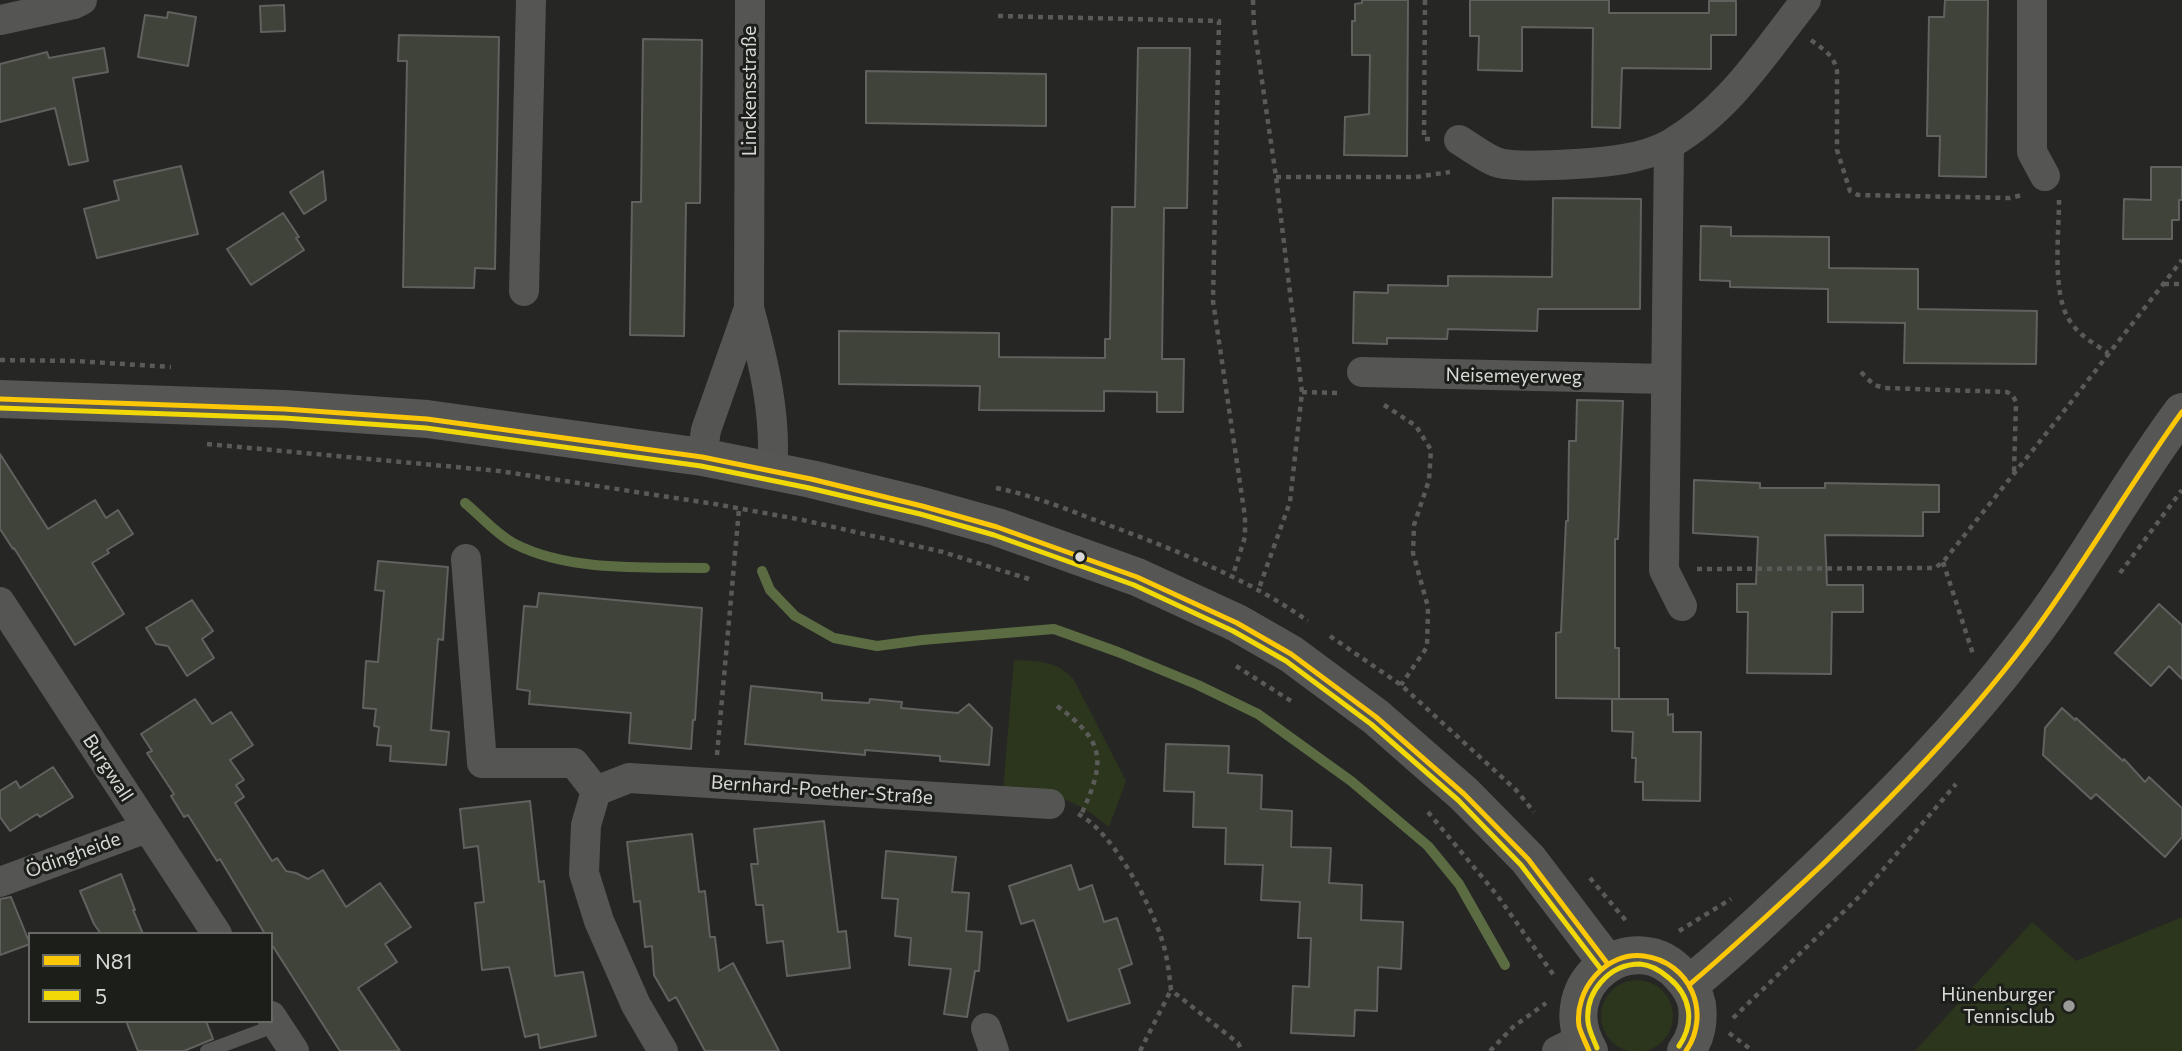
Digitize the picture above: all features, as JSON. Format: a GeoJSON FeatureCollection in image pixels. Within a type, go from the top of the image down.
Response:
{"type":"FeatureCollection","features":[{"type":"Feature","properties":{"kind":"street"},"geometry":{"type":"LineString","coordinates":[[0,20],[82,0]]}},
{"type":"Feature","properties":{"kind":"street"},"geometry":{"type":"LineString","coordinates":[[524,291],[531,0]]}},
{"type":"Feature","properties":{"kind":"street","name":"Linckensstraße"},"geometry":{"type":"LineString","coordinates":[[750,0],[749,308],[762,354],[775,442],[772,470]]}},
{"type":"Feature","properties":{"kind":"street"},"geometry":{"type":"LineString","coordinates":[[1459,140],[1497,163],[1548,166],[1606,162],[1669,145],[1700,124],[1732,96],[1806,0]]}},
{"type":"Feature","properties":{"kind":"street"},"geometry":{"type":"LineString","coordinates":[[2032,0],[2032,152],[2045,176]]}},
{"type":"Feature","properties":{"kind":"street"},"geometry":{"type":"LineString","coordinates":[[1669,145],[1664,570],[1682,606]]}},
{"type":"Feature","properties":{"kind":"street","name":"Linckensstraße"},"geometry":{"type":"LineString","coordinates":[[702,457],[706,430],[749,308]]}},
{"type":"Feature","properties":{"kind":"street","name":"Neisemeyerweg"},"geometry":{"type":"LineString","coordinates":[[1362,388],[1666,379]]}},
{"type":"Feature","properties":{"kind":"street"},"geometry":{"type":"LineString","coordinates":[[0,399],[284,409],[427,419],[702,457],[772,470],[997,527],[1137,577],[1237,623],[1291,654],[1376,717],[1464,794],[1528,859],[1607,964]]}},
{"type":"Feature","properties":{"kind":"street"},"geometry":{"type":"LineString","coordinates":[[1689,985],[1766,918],[1888,802],[1987,694],[2047,614],[2158,444],[2182,412]]}},
{"type":"Feature","properties":{"kind":"street"},"geometry":{"type":"LineString","coordinates":[[466,559],[482,763],[574,763],[596,791],[586,825],[584,873],[599,920],[636,1005],[663,1051]]}},
{"type":"Feature","properties":{"kind":"street","name":"Burgwall"},"geometry":{"type":"LineString","coordinates":[[0,602],[216,932]]}},
{"type":"Feature","properties":{"kind":"street","name":"Bernhard-Poether-Straße"},"geometry":{"type":"LineString","coordinates":[[596,791],[629,778],[1051,804]]}},
{"type":"Feature","properties":{"kind":"street","name":"Ödingheide"},"geometry":{"type":"LineString","coordinates":[[0,882],[147,828]]}},
{"type":"Feature","properties":{"kind":"street"},"geometry":{"type":"LineString","coordinates":[[1576,1047],[1580,996],[1591,977],[1607,964],[1625,957],[1643,956],[1661,960],[1677,970],[1689,985],[1696,1000],[1698,1017],[1695,1033],[1686,1051]]}},
{"type":"Feature","properties":{"kind":"street"},"geometry":{"type":"LineString","coordinates":[[274,1021],[294,1051]]}},
{"type":"Feature","properties":{"kind":"lane"},"geometry":{"type":"LineString","coordinates":[[207,1051],[270,1023]]}},
{"type":"Feature","properties":{"kind":"path"},"geometry":{"type":"LineString","coordinates":[[1253,0],[1254,26],[1276,177],[1302,392],[1290,502],[1258,591]]}},
{"type":"Feature","properties":{"kind":"path"},"geometry":{"type":"LineString","coordinates":[[1425,0],[1423,139],[1459,140]]}},
{"type":"Feature","properties":{"kind":"path"},"geometry":{"type":"LineString","coordinates":[[998,16],[1219,21],[1213,301],[1245,517],[1245,537],[1232,578]]}},
{"type":"Feature","properties":{"kind":"path"},"geometry":{"type":"LineString","coordinates":[[1788,23],[1831,55],[1835,62],[1837,150],[1850,191],[1858,195],[2010,198],[2026,194],[2045,176],[2059,197],[2059,293],[2063,306],[2068,318],[2083,337],[2108,353]]}},
{"type":"Feature","properties":{"kind":"path"},"geometry":{"type":"LineString","coordinates":[[1276,177],[1416,177],[1497,163]]}},
{"type":"Feature","properties":{"kind":"path"},"geometry":{"type":"LineString","coordinates":[[1664,570],[1935,568],[2014,473],[2182,260]]}},
{"type":"Feature","properties":{"kind":"path"},"geometry":{"type":"LineString","coordinates":[[2163,284],[2182,284]]}},
{"type":"Feature","properties":{"kind":"path"},"geometry":{"type":"LineString","coordinates":[[1861,372],[1874,384],[1885,388],[2007,392],[2016,402],[2014,473]]}},
{"type":"Feature","properties":{"kind":"path"},"geometry":{"type":"LineString","coordinates":[[1302,392],[1362,388],[1416,426],[1431,450],[1429,480],[1414,525],[1413,553],[1429,607],[1427,647],[1401,685]]}},
{"type":"Feature","properties":{"kind":"path"},"geometry":{"type":"LineString","coordinates":[[204,444],[499,471],[738,509],[803,520],[943,552],[1034,580]]}},
{"type":"Feature","properties":{"kind":"path"},"geometry":{"type":"LineString","coordinates":[[714,783],[738,509]]}},
{"type":"Feature","properties":{"kind":"path"},"geometry":{"type":"LineString","coordinates":[[1942,562],[1975,658]]}},
{"type":"Feature","properties":{"kind":"path"},"geometry":{"type":"LineString","coordinates":[[1236,666],[1302,708]]}},
{"type":"Feature","properties":{"kind":"path"},"geometry":{"type":"LineString","coordinates":[[1057,706],[1086,731],[1097,755],[1094,785],[1081,815]]}},
{"type":"Feature","properties":{"kind":"path"},"geometry":{"type":"LineString","coordinates":[[1051,804],[1081,815],[1098,828],[1113,845],[1132,876],[1161,936],[1171,990],[1140,1051]]}},
{"type":"Feature","properties":{"kind":"path"},"geometry":{"type":"LineString","coordinates":[[1422,805],[1497,895],[1558,982]]}},
{"type":"Feature","properties":{"kind":"path"},"geometry":{"type":"LineString","coordinates":[[1171,990],[1238,1044],[1242,1051]]}},
{"type":"Feature","properties":{"kind":"path"},"geometry":{"type":"LineString","coordinates":[[1489,1051],[1513,1027],[1555,996]]}},
{"type":"Feature","properties":{"kind":"path"},"geometry":{"type":"LineString","coordinates":[[1723,1029],[1753,1051]]}},
{"type":"Feature","properties":{"kind":"green space"},"geometry":{"type":"Polygon","coordinates":[[[1014,660],[1054,666],[1062,669],[1074,680],[1126,781],[1109,827],[1072,802],[1047,795],[1003,790],[1014,660]]]}},
{"type":"Feature","properties":{"kind":"green space","name":"Hünenburger Tennisclub"},"geometry":{"type":"Polygon","coordinates":[[[2182,917],[2182,1051],[1915,1051],[2032,922],[2076,961],[2182,917]]]}},
{"type":"Feature","properties":{"kind":"green space"},"geometry":{"type":"Polygon","coordinates":[[[1644,980],[1663,990],[1671,1002],[1671,1030],[1663,1042],[1651,1050],[1630,1052],[1611,1042],[1603,1030],[1601,1009],[1611,990],[1623,982],[1644,980]]]}},
{"type":"Feature","properties":{"kind":"building"},"geometry":{"type":"Polygon","coordinates":[[[1362,0],[1408,0],[1407,156],[1344,155],[1345,117],[1369,114],[1370,55],[1352,55],[1355,4],[1362,3],[1362,0]]]}},
{"type":"Feature","properties":{"kind":"building"},"geometry":{"type":"Polygon","coordinates":[[[1470,0],[1609,0],[1609,13],[1709,13],[1709,1],[1736,1],[1736,35],[1711,35],[1711,69],[1622,68],[1620,128],[1592,127],[1593,28],[1522,27],[1522,71],[1478,70],[1479,36],[1470,36],[1470,0]]]}},
{"type":"Feature","properties":{"kind":"building"},"geometry":{"type":"Polygon","coordinates":[[[1945,0],[1988,0],[1986,177],[1939,176],[1940,136],[1927,136],[1929,17],[1944,17],[1945,0]]]}},
{"type":"Feature","properties":{"kind":"building"},"geometry":{"type":"Polygon","coordinates":[[[284,5],[285,31],[261,32],[260,6],[284,5]]]}},
{"type":"Feature","properties":{"kind":"building"},"geometry":{"type":"Polygon","coordinates":[[[168,12],[196,17],[188,66],[138,57],[145,15],[167,18],[168,12]]]}},
{"type":"Feature","properties":{"kind":"building"},"geometry":{"type":"Polygon","coordinates":[[[399,35],[499,37],[495,269],[475,268],[474,288],[403,287],[407,61],[398,61],[399,35]]]}},
{"type":"Feature","properties":{"kind":"building"},"geometry":{"type":"Polygon","coordinates":[[[643,39],[702,40],[700,203],[686,203],[684,336],[630,335],[632,202],[641,202],[643,39]]]}},
{"type":"Feature","properties":{"kind":"building"},"geometry":{"type":"Polygon","coordinates":[[[104,48],[108,72],[73,78],[88,161],[69,165],[55,108],[0,122],[0,64],[47,52],[49,58],[104,48]]]}},
{"type":"Feature","properties":{"kind":"building"},"geometry":{"type":"Polygon","coordinates":[[[1138,48],[1190,48],[1187,208],[1164,208],[1162,359],[1184,359],[1183,412],[1157,412],[1157,392],[1104,391],[1104,411],[979,410],[980,386],[839,384],[839,331],[999,333],[999,357],[1105,358],[1105,339],[1110,339],[1112,207],[1135,207],[1138,48]]]}},
{"type":"Feature","properties":{"kind":"building"},"geometry":{"type":"Polygon","coordinates":[[[866,71],[1046,74],[1046,126],[866,123],[866,71]]]}},
{"type":"Feature","properties":{"kind":"building"},"geometry":{"type":"Polygon","coordinates":[[[181,166],[198,234],[97,258],[84,209],[119,200],[114,181],[181,166]]]}},
{"type":"Feature","properties":{"kind":"building"},"geometry":{"type":"Polygon","coordinates":[[[2151,167],[2182,167],[2182,200],[2179,200],[2179,220],[2172,220],[2172,239],[2123,239],[2124,199],[2151,200],[2151,167]]]}},
{"type":"Feature","properties":{"kind":"building"},"geometry":{"type":"Polygon","coordinates":[[[323,171],[326,200],[304,214],[290,192],[323,171]]]}},
{"type":"Feature","properties":{"kind":"building"},"geometry":{"type":"Polygon","coordinates":[[[1553,198],[1641,199],[1640,309],[1538,309],[1537,331],[1448,329],[1447,339],[1387,338],[1387,344],[1353,343],[1354,292],[1388,293],[1388,285],[1448,286],[1448,276],[1552,277],[1553,198]]]}},
{"type":"Feature","properties":{"kind":"building"},"geometry":{"type":"Polygon","coordinates":[[[283,213],[304,250],[251,285],[227,249],[283,213]]]}},
{"type":"Feature","properties":{"kind":"building"},"geometry":{"type":"Polygon","coordinates":[[[1701,226],[1731,227],[1731,236],[1829,237],[1829,268],[1918,269],[1918,309],[2037,311],[2036,364],[1904,363],[1905,323],[1828,322],[1828,289],[1730,287],[1730,281],[1700,280],[1701,226]]]}},
{"type":"Feature","properties":{"kind":"building"},"geometry":{"type":"Polygon","coordinates":[[[1577,400],[1623,401],[1618,539],[1615,539],[1615,648],[1619,648],[1619,699],[1556,698],[1556,633],[1561,632],[1568,521],[1569,441],[1576,441],[1577,400]]]}},
{"type":"Feature","properties":{"kind":"building"},"geometry":{"type":"Polygon","coordinates":[[[0,454],[48,529],[95,500],[106,518],[118,510],[133,534],[92,563],[124,614],[75,645],[0,529],[0,454]]]}},
{"type":"Feature","properties":{"kind":"building"},"geometry":{"type":"Polygon","coordinates":[[[1694,480],[1760,483],[1760,488],[1825,488],[1825,483],[1939,485],[1939,512],[1923,512],[1923,536],[1825,535],[1827,585],[1863,585],[1863,612],[1832,612],[1831,674],[1747,673],[1748,612],[1737,612],[1737,584],[1756,584],[1758,537],[1693,533],[1694,480]]]}},
{"type":"Feature","properties":{"kind":"building"},"geometry":{"type":"Polygon","coordinates":[[[378,561],[448,567],[443,640],[438,639],[431,730],[449,732],[446,765],[390,761],[391,746],[377,745],[379,727],[374,726],[376,709],[363,708],[366,661],[378,662],[384,591],[375,590],[378,561]]]}},
{"type":"Feature","properties":{"kind":"building"},"geometry":{"type":"Polygon","coordinates":[[[539,593],[702,608],[691,749],[629,743],[631,713],[529,704],[530,691],[517,689],[524,606],[537,607],[539,593]]]}},
{"type":"Feature","properties":{"kind":"building"},"geometry":{"type":"Polygon","coordinates":[[[192,600],[213,631],[202,639],[214,658],[187,676],[168,646],[156,644],[146,628],[192,600]]]}},
{"type":"Feature","properties":{"kind":"building"},"geometry":{"type":"Polygon","coordinates":[[[2159,604],[2182,625],[2182,679],[2169,666],[2151,686],[2115,653],[2159,604]]]}},
{"type":"Feature","properties":{"kind":"building"},"geometry":{"type":"Polygon","coordinates":[[[751,686],[822,693],[822,700],[869,703],[870,699],[902,702],[901,708],[958,713],[969,704],[992,728],[989,765],[940,761],[940,756],[865,750],[865,755],[745,744],[751,686]]]}},
{"type":"Feature","properties":{"kind":"building"},"geometry":{"type":"Polygon","coordinates":[[[195,699],[212,724],[231,712],[253,745],[230,760],[244,780],[236,785],[244,797],[235,803],[272,861],[277,858],[286,871],[308,879],[323,870],[346,907],[380,883],[411,927],[385,944],[397,962],[358,988],[400,1051],[340,1051],[273,947],[273,932],[264,932],[220,859],[217,861],[188,815],[184,817],[171,796],[174,794],[147,753],[152,751],[141,734],[195,699]]]}},
{"type":"Feature","properties":{"kind":"building"},"geometry":{"type":"Polygon","coordinates":[[[1612,699],[1668,699],[1668,715],[1673,714],[1673,732],[1701,732],[1700,801],[1643,800],[1643,782],[1635,782],[1633,732],[1612,731],[1612,699]]]}},
{"type":"Feature","properties":{"kind":"building"},"geometry":{"type":"Polygon","coordinates":[[[2062,708],[2123,761],[2124,759],[2145,782],[2149,777],[2182,808],[2182,837],[2165,857],[2096,794],[2091,799],[2043,755],[2045,728],[2062,708]]]}},
{"type":"Feature","properties":{"kind":"building"},"geometry":{"type":"Polygon","coordinates":[[[1166,744],[1229,746],[1228,773],[1262,775],[1261,809],[1292,811],[1291,847],[1331,848],[1329,883],[1362,885],[1361,920],[1403,922],[1401,969],[1378,967],[1377,1011],[1355,1010],[1354,1036],[1291,1033],[1293,986],[1309,987],[1311,938],[1298,938],[1300,902],[1261,900],[1263,865],[1225,864],[1226,828],[1193,827],[1194,792],[1164,791],[1166,744]]]}},
{"type":"Feature","properties":{"kind":"building"},"geometry":{"type":"Polygon","coordinates":[[[53,767],[73,797],[40,817],[37,814],[10,831],[0,817],[0,791],[16,781],[20,788],[53,767]]]}},
{"type":"Feature","properties":{"kind":"building"},"geometry":{"type":"Polygon","coordinates":[[[530,801],[539,882],[544,881],[555,976],[583,972],[596,1036],[540,1048],[538,1034],[525,1037],[509,967],[482,970],[475,903],[484,902],[478,846],[464,848],[460,809],[530,801]]]}},
{"type":"Feature","properties":{"kind":"building"},"geometry":{"type":"Polygon","coordinates":[[[824,821],[838,932],[846,931],[850,968],[787,976],[783,941],[767,943],[763,905],[756,905],[751,864],[758,864],[754,829],[824,821]]]}},
{"type":"Feature","properties":{"kind":"building"},"geometry":{"type":"Polygon","coordinates":[[[692,834],[699,892],[705,891],[710,937],[715,937],[719,971],[733,963],[779,1051],[705,1051],[676,997],[669,1001],[654,975],[652,946],[645,947],[640,901],[634,902],[627,842],[692,834]]]}},
{"type":"Feature","properties":{"kind":"building"},"geometry":{"type":"Polygon","coordinates":[[[886,851],[956,857],[952,892],[969,893],[966,931],[982,932],[979,971],[975,971],[967,1017],[944,1014],[951,969],[909,965],[911,938],[895,936],[898,899],[882,898],[886,851]]]}},
{"type":"Feature","properties":{"kind":"building"},"geometry":{"type":"Polygon","coordinates":[[[1071,865],[1079,890],[1092,885],[1104,922],[1117,918],[1132,964],[1119,969],[1130,1003],[1068,1021],[1034,920],[1021,924],[1009,886],[1071,865]]]}},
{"type":"Feature","properties":{"kind":"building"},"geometry":{"type":"Polygon","coordinates":[[[121,874],[142,932],[100,932],[80,891],[121,874]]]}},
{"type":"Feature","properties":{"kind":"building"},"geometry":{"type":"Polygon","coordinates":[[[11,897],[28,945],[0,955],[0,899],[11,897]]]}},
{"type":"Feature","properties":{"kind":"building"},"geometry":{"type":"Polygon","coordinates":[[[127,1023],[207,1023],[213,1039],[184,1051],[138,1051],[127,1023]]]}},
{"type":"Feature","properties":{"kind":"waterway"},"geometry":{"type":"LineString","coordinates":[[465,503],[508,540],[536,553],[583,564],[705,568]]}},
{"type":"Feature","properties":{"kind":"waterway"},"geometry":{"type":"LineString","coordinates":[[762,571],[770,590],[795,616],[834,638],[877,646],[1054,629],[1198,685],[1258,714],[1351,781],[1428,846],[1459,884],[1505,965]]}},
{"type":"Feature","properties":{"kind":"transit line","name":"N81"},"geometry":{"type":"LineString","coordinates":[[0,399],[284,409],[427,419],[702,457],[811,479],[997,527],[1137,577],[1237,623],[1291,654],[1376,717],[1464,794],[1528,859],[1607,963]]}},
{"type":"Feature","properties":{"kind":"transit line","name":"5"},"geometry":{"type":"LineString","coordinates":[[0,408],[284,418],[426,428],[701,466],[920,514],[994,535],[1134,585],[1233,631],[1286,661],[1371,724],[1458,800],[1521,865],[1600,968]]}},
{"type":"Feature","properties":{"kind":"transit line","name":"N81"},"geometry":{"type":"LineString","coordinates":[[1689,985],[1850,838],[1977,703],[2045,617],[2182,412]]}},
{"type":"Feature","properties":{"kind":"transit line","name":"N81"},"geometry":{"type":"LineString","coordinates":[[1589,1051],[1579,1026],[1579,1012],[1587,987],[1605,966],[1630,956],[1660,960],[1674,968],[1692,992],[1697,1021],[1694,1036],[1686,1051]]}},
{"type":"Feature","properties":{"kind":"transit line","name":"5"},"geometry":{"type":"LineString","coordinates":[[1597,1048],[1588,1022],[1590,1000],[1595,990],[1609,974],[1629,965],[1640,964],[1663,973],[1676,985],[1686,1001],[1689,1019],[1679,1046]]}},
{"type":"Feature","properties":{"kind":"place","name":"Hünenburger Tennisclub"},"geometry":{"type":"Point","coordinates":[2069,1006]}}]}
